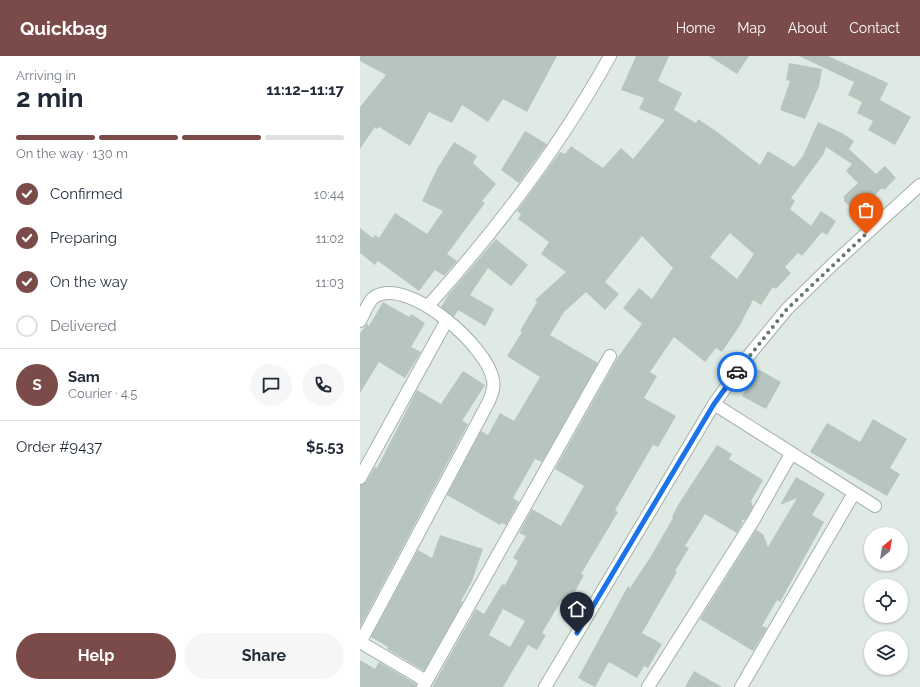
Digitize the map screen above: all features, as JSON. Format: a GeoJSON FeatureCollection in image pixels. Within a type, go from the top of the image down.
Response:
{"type":"FeatureCollection","features":[{"type":"Feature","properties":{"kind":"street"},"geometry":{"type":"LineString","coordinates":[[428,306],[492,231],[521,194],[569,125],[610,56]]}},
{"type":"Feature","properties":{"kind":"street"},"geometry":{"type":"LineString","coordinates":[[544,687],[714,404],[750,354],[787,309],[833,264],[920,185]]}},
{"type":"Feature","properties":{"kind":"street"},"geometry":{"type":"LineString","coordinates":[[360,321],[374,297],[383,293],[396,293],[428,306],[447,320],[479,352],[490,369],[494,381],[492,392],[360,642],[424,684],[610,356]]}},
{"type":"Feature","properties":{"kind":"street"},"geometry":{"type":"LineString","coordinates":[[360,478],[447,320]]}},
{"type":"Feature","properties":{"kind":"street"},"geometry":{"type":"LineString","coordinates":[[714,404],[875,506]]}},
{"type":"Feature","properties":{"kind":"street"},"geometry":{"type":"LineString","coordinates":[[648,687],[753,521],[791,454]]}},
{"type":"Feature","properties":{"kind":"street"},"geometry":{"type":"LineString","coordinates":[[741,687],[854,493]]}},
{"type":"Feature","properties":{"kind":"building"},"geometry":{"type":"Polygon","coordinates":[[[360,56],[557,56],[527,112],[503,99],[488,122],[462,105],[452,123],[429,112],[410,146],[379,127],[377,129],[375,127],[360,149],[360,107],[386,75],[360,61],[360,56]]]}},
{"type":"Feature","properties":{"kind":"building"},"geometry":{"type":"Polygon","coordinates":[[[636,56],[669,56],[658,81],[682,93],[674,110],[696,123],[698,119],[760,165],[768,151],[794,167],[803,156],[818,122],[842,133],[854,141],[849,149],[876,174],[885,166],[896,178],[884,190],[882,188],[857,213],[844,201],[844,196],[858,183],[846,171],[852,164],[826,147],[823,155],[791,198],[795,201],[790,209],[811,226],[821,211],[836,221],[827,235],[822,232],[802,256],[798,253],[785,267],[791,273],[776,289],[773,287],[761,305],[753,300],[740,325],[722,352],[716,348],[705,362],[674,337],[650,372],[657,376],[644,398],[676,416],[658,447],[653,445],[615,510],[618,512],[581,574],[584,575],[568,605],[561,601],[542,633],[546,635],[537,650],[528,645],[503,687],[432,687],[476,609],[484,614],[502,584],[505,585],[518,561],[513,558],[526,536],[519,533],[532,509],[561,526],[584,486],[555,469],[618,357],[642,324],[623,308],[639,288],[652,299],[673,268],[642,236],[605,282],[619,294],[605,310],[586,292],[564,312],[550,335],[598,363],[542,462],[535,459],[513,498],[519,502],[506,525],[502,523],[500,525],[447,495],[481,431],[488,435],[500,413],[514,421],[540,377],[507,356],[522,332],[520,331],[537,302],[535,300],[566,272],[541,254],[549,242],[518,219],[521,214],[517,211],[560,152],[565,154],[571,146],[603,168],[621,148],[633,159],[665,120],[639,109],[644,98],[621,90],[636,56]],[[730,233],[710,257],[737,279],[754,254],[730,233]],[[503,609],[489,635],[510,647],[525,621],[503,609]]]}},
{"type":"Feature","properties":{"kind":"building"},"geometry":{"type":"Polygon","coordinates":[[[709,56],[749,56],[737,74],[709,56]]]}},
{"type":"Feature","properties":{"kind":"building"},"geometry":{"type":"Polygon","coordinates":[[[799,56],[828,56],[888,83],[880,100],[911,117],[895,145],[868,130],[873,121],[857,113],[862,102],[848,95],[854,82],[799,56]]]}},
{"type":"Feature","properties":{"kind":"building"},"geometry":{"type":"Polygon","coordinates":[[[789,63],[822,69],[819,86],[805,119],[780,110],[790,81],[786,80],[789,63]]]}},
{"type":"Feature","properties":{"kind":"building"},"geometry":{"type":"Polygon","coordinates":[[[525,131],[547,144],[519,183],[501,170],[525,131]]]}},
{"type":"Feature","properties":{"kind":"building"},"geometry":{"type":"Polygon","coordinates":[[[454,142],[477,156],[473,163],[496,184],[482,201],[485,203],[447,254],[457,261],[444,276],[435,270],[419,291],[378,261],[375,265],[360,253],[360,228],[373,238],[375,235],[379,238],[395,213],[427,234],[443,211],[422,201],[437,169],[454,142]]]}},
{"type":"Feature","properties":{"kind":"building"},"geometry":{"type":"Polygon","coordinates":[[[496,239],[528,265],[511,286],[488,268],[470,295],[494,309],[485,326],[458,310],[454,317],[441,307],[448,295],[496,239]]]}},
{"type":"Feature","properties":{"kind":"building"},"geometry":{"type":"Polygon","coordinates":[[[383,302],[409,317],[411,314],[425,323],[411,347],[421,352],[405,378],[379,362],[360,393],[360,333],[367,324],[369,326],[383,302]]]}},
{"type":"Feature","properties":{"kind":"building"},"geometry":{"type":"Polygon","coordinates":[[[758,369],[781,382],[766,409],[742,396],[758,369]]]}},
{"type":"Feature","properties":{"kind":"building"},"geometry":{"type":"Polygon","coordinates":[[[463,371],[485,385],[462,421],[468,424],[360,627],[360,485],[366,482],[375,467],[377,468],[417,390],[441,404],[463,371]]]}},
{"type":"Feature","properties":{"kind":"building"},"geometry":{"type":"Polygon","coordinates":[[[873,419],[907,439],[890,468],[900,474],[887,496],[810,452],[827,423],[860,442],[873,419]]]}},
{"type":"Feature","properties":{"kind":"building"},"geometry":{"type":"Polygon","coordinates":[[[717,445],[732,454],[729,459],[763,480],[751,501],[753,507],[746,519],[741,521],[743,522],[737,533],[705,514],[685,546],[689,548],[642,633],[662,644],[648,668],[644,666],[637,678],[609,662],[595,687],[578,678],[628,586],[630,588],[651,556],[673,518],[672,517],[678,505],[717,445]]]}},
{"type":"Feature","properties":{"kind":"building"},"geometry":{"type":"Polygon","coordinates":[[[796,477],[825,494],[812,515],[824,522],[780,602],[777,600],[762,626],[767,628],[753,651],[700,619],[756,530],[763,534],[768,547],[797,498],[780,505],[796,477]]]}},
{"type":"Feature","properties":{"kind":"building"},"geometry":{"type":"Polygon","coordinates":[[[440,535],[483,549],[472,581],[461,601],[463,602],[424,671],[387,649],[388,647],[371,637],[418,550],[432,558],[440,535]]]}},
{"type":"Feature","properties":{"kind":"building"},"geometry":{"type":"Polygon","coordinates":[[[360,660],[375,669],[379,662],[416,684],[416,687],[360,687],[360,660]]]}},
{"type":"Feature","properties":{"kind":"building"},"geometry":{"type":"Polygon","coordinates":[[[694,671],[722,687],[685,687],[694,671]]]}},
{"type":"Feature","properties":{"kind":"way so far"},"geometry":{"type":"LineString","coordinates":[[737,372],[787,309],[866,234]]}},
{"type":"Feature","properties":{"kind":"route"},"geometry":{"type":"LineString","coordinates":[[577,633],[714,404],[737,372]]}}]}
